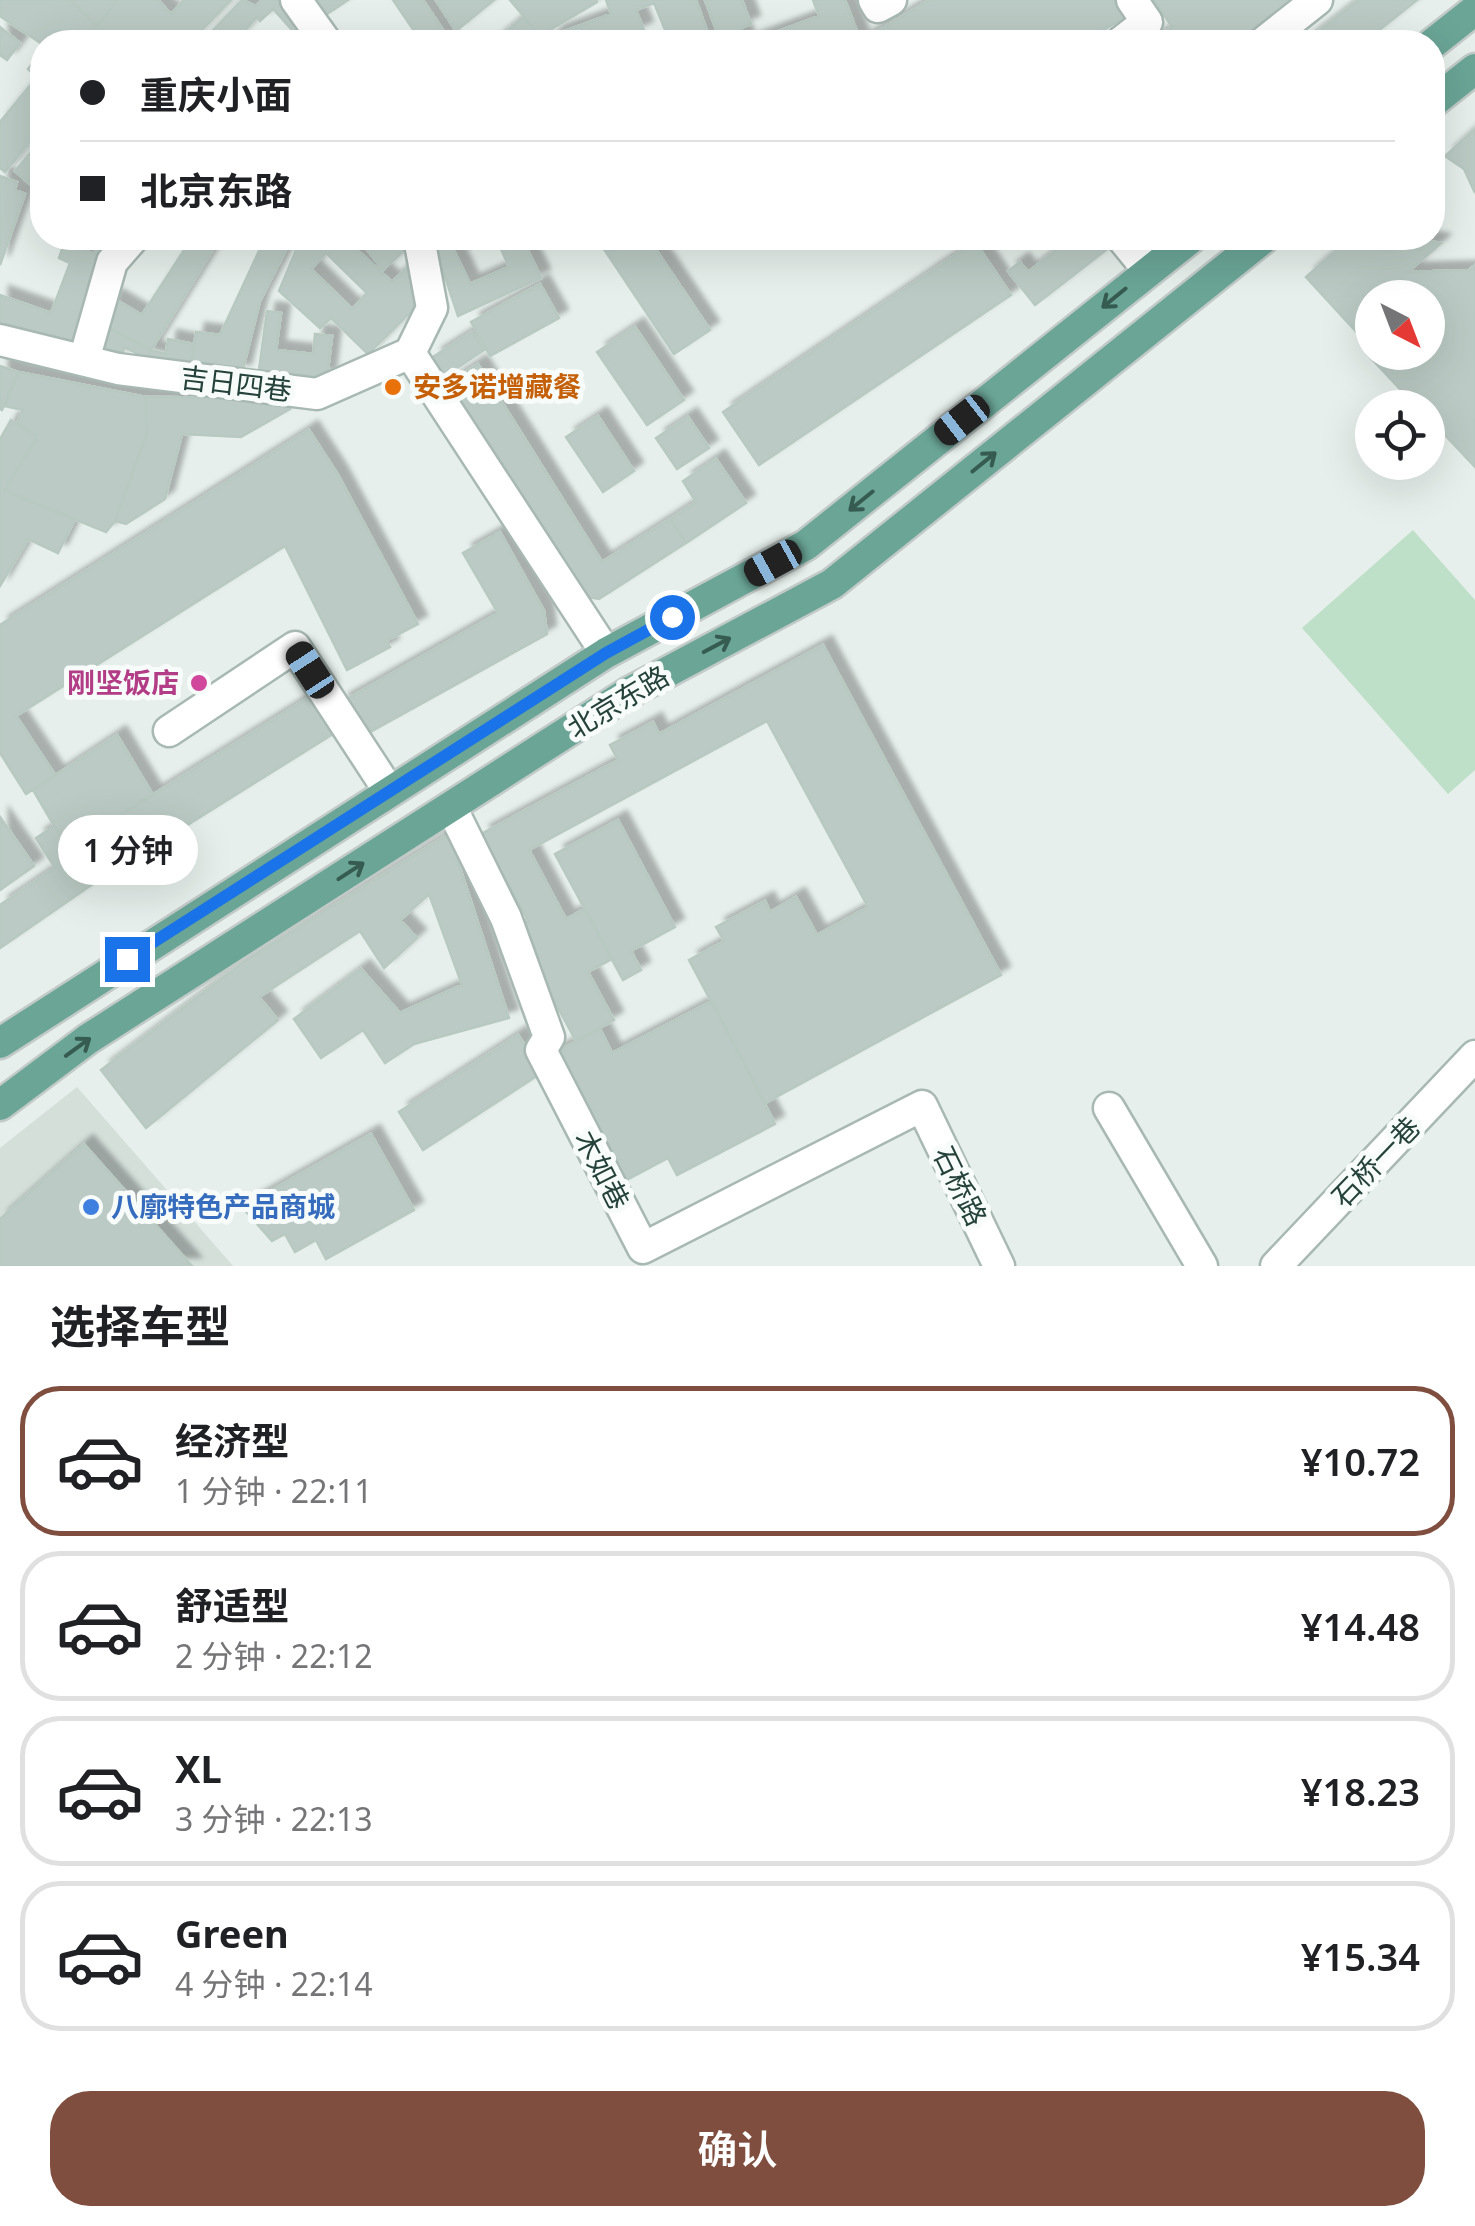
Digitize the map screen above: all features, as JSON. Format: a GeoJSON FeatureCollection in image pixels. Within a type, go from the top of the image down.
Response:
{"type":"FeatureCollection","features":[{"type":"Feature","properties":{"kind":"main road"},"geometry":{"type":"LineString","coordinates":[[1445,34],[1475,10]]}},
{"type":"Feature","properties":{"kind":"main road"},"geometry":{"type":"LineString","coordinates":[[1445,93],[1475,69]]}},
{"type":"Feature","properties":{"kind":"main road","name":"北京东路"},"geometry":{"type":"LineString","coordinates":[[0,1043],[606,653],[806,545],[1175,250]]}},
{"type":"Feature","properties":{"kind":"main road","name":"北京东路"},"geometry":{"type":"LineString","coordinates":[[0,1105],[88,1040],[628,692],[832,584],[1249,250]]}},
{"type":"Feature","properties":{"kind":"street"},"geometry":{"type":"LineString","coordinates":[[296,0],[317,30]]}},
{"type":"Feature","properties":{"kind":"street"},"geometry":{"type":"LineString","coordinates":[[874,0],[878,7],[891,0]]}},
{"type":"Feature","properties":{"kind":"street"},"geometry":{"type":"LineString","coordinates":[[1132,0],[1146,22],[1136,30]]}},
{"type":"Feature","properties":{"kind":"street"},"geometry":{"type":"LineString","coordinates":[[1279,30],[1317,0]]}},
{"type":"Feature","properties":{"kind":"street"},"geometry":{"type":"LineString","coordinates":[[84,360],[112,262],[122,250]]}},
{"type":"Feature","properties":{"kind":"street"},"geometry":{"type":"LineString","coordinates":[[422,250],[432,308],[410,354],[606,653]]}},
{"type":"Feature","properties":{"kind":"street"},"geometry":{"type":"LineString","coordinates":[[1132,250],[1149,271]]}},
{"type":"Feature","properties":{"kind":"street","name":"吉日四巷"},"geometry":{"type":"LineString","coordinates":[[0,340],[84,360],[318,394],[410,354]]}},
{"type":"Feature","properties":{"kind":"street"},"geometry":{"type":"LineString","coordinates":[[169,731],[295,647],[390,792]]}},
{"type":"Feature","properties":{"kind":"street","name":"木如巷"},"geometry":{"type":"LineString","coordinates":[[451,806],[506,918],[549,1037],[541,1050],[642,1248],[922,1106]]}},
{"type":"Feature","properties":{"kind":"street","name":"石桥一巷"},"geometry":{"type":"LineString","coordinates":[[1276,1266],[1475,1056]]}},
{"type":"Feature","properties":{"kind":"street","name":"石桥路"},"geometry":{"type":"LineString","coordinates":[[922,1106],[999,1266]]}},
{"type":"Feature","properties":{"kind":"street"},"geometry":{"type":"LineString","coordinates":[[1110,1108],[1202,1266]]}},
{"type":"Feature","properties":{"kind":"shaded area","name":"八廓特色产品商城"},"geometry":{"type":"Polygon","coordinates":[[[77,1087],[233,1266],[0,1266],[0,1148],[77,1087]]]}},
{"type":"Feature","properties":{"kind":"green space"},"geometry":{"type":"Polygon","coordinates":[[[1413,530],[1475,600],[1475,770],[1448,794],[1302,628],[1413,530]]]}},
{"type":"Feature","properties":{"kind":"building"},"geometry":{"type":"Polygon","coordinates":[[[0,0],[70,0],[103,30],[30,30],[30,36],[0,16],[0,0]]]}},
{"type":"Feature","properties":{"kind":"building"},"geometry":{"type":"Polygon","coordinates":[[[70,0],[118,0],[97,26],[70,0]]]}},
{"type":"Feature","properties":{"kind":"building"},"geometry":{"type":"Polygon","coordinates":[[[118,0],[158,0],[171,14],[184,0],[231,0],[202,30],[103,30],[97,26],[118,0]]]}},
{"type":"Feature","properties":{"kind":"building"},"geometry":{"type":"Polygon","coordinates":[[[242,0],[256,6],[262,0],[278,0],[304,30],[292,30],[273,9],[260,21],[257,17],[245,30],[213,30],[242,0]]]}},
{"type":"Feature","properties":{"kind":"building"},"geometry":{"type":"Polygon","coordinates":[[[309,0],[348,0],[321,18],[309,0]]]}},
{"type":"Feature","properties":{"kind":"building"},"geometry":{"type":"Polygon","coordinates":[[[393,0],[423,0],[443,30],[414,30],[393,0]]]}},
{"type":"Feature","properties":{"kind":"building"},"geometry":{"type":"Polygon","coordinates":[[[436,0],[494,0],[457,30],[436,0]]]}},
{"type":"Feature","properties":{"kind":"building"},"geometry":{"type":"Polygon","coordinates":[[[510,0],[597,2],[550,30],[535,30],[510,0]]]}},
{"type":"Feature","properties":{"kind":"building"},"geometry":{"type":"Polygon","coordinates":[[[606,0],[696,0],[707,30],[665,30],[654,3],[636,10],[644,30],[567,30],[611,14],[606,0]]]}},
{"type":"Feature","properties":{"kind":"building"},"geometry":{"type":"Polygon","coordinates":[[[705,0],[742,0],[751,24],[741,30],[716,30],[705,0]]]}},
{"type":"Feature","properties":{"kind":"building"},"geometry":{"type":"Polygon","coordinates":[[[813,0],[845,0],[856,30],[781,30],[819,16],[813,0]]]}},
{"type":"Feature","properties":{"kind":"building"},"geometry":{"type":"Polygon","coordinates":[[[929,0],[1115,0],[1126,16],[1104,30],[880,30],[929,0]]]}},
{"type":"Feature","properties":{"kind":"building"},"geometry":{"type":"Polygon","coordinates":[[[1154,0],[1297,0],[1257,30],[1168,30],[1172,27],[1154,0]]]}},
{"type":"Feature","properties":{"kind":"building"},"geometry":{"type":"Polygon","coordinates":[[[1358,0],[1417,0],[1379,30],[1320,30],[1358,0]]]}},
{"type":"Feature","properties":{"kind":"building"},"geometry":{"type":"Polygon","coordinates":[[[523,17],[535,30],[508,30],[523,17]]]}},
{"type":"Feature","properties":{"kind":"building"},"geometry":{"type":"Polygon","coordinates":[[[0,27],[20,43],[7,60],[0,55],[0,27]]]}},
{"type":"Feature","properties":{"kind":"building"},"geometry":{"type":"Polygon","coordinates":[[[30,86],[30,142],[5,172],[0,168],[0,122],[30,86]]]}},
{"type":"Feature","properties":{"kind":"building"},"geometry":{"type":"Polygon","coordinates":[[[1475,129],[1475,193],[1464,169],[1445,156],[1475,129]]]}},
{"type":"Feature","properties":{"kind":"building"},"geometry":{"type":"Polygon","coordinates":[[[30,153],[30,184],[15,171],[30,153]]]}},
{"type":"Feature","properties":{"kind":"building"},"geometry":{"type":"Polygon","coordinates":[[[0,176],[17,182],[15,190],[25,194],[0,265],[0,176]]]}},
{"type":"Feature","properties":{"kind":"building"},"geometry":{"type":"Polygon","coordinates":[[[62,250],[84,250],[103,257],[72,349],[0,323],[0,295],[51,313],[70,263],[59,258],[62,250]]]}},
{"type":"Feature","properties":{"kind":"building"},"geometry":{"type":"Polygon","coordinates":[[[184,250],[213,250],[151,350],[103,325],[113,298],[142,315],[184,250]]]}},
{"type":"Feature","properties":{"kind":"building"},"geometry":{"type":"Polygon","coordinates":[[[259,250],[286,250],[260,301],[242,373],[191,368],[196,332],[220,335],[259,250]]]}},
{"type":"Feature","properties":{"kind":"building"},"geometry":{"type":"Polygon","coordinates":[[[296,250],[357,250],[392,282],[410,265],[419,274],[411,283],[424,299],[368,354],[331,318],[320,328],[279,291],[296,250]],[[326,253],[311,269],[352,309],[367,293],[326,253]]]}},
{"type":"Feature","properties":{"kind":"building"},"geometry":{"type":"Polygon","coordinates":[[[367,250],[405,250],[383,270],[367,250]]]}},
{"type":"Feature","properties":{"kind":"building"},"geometry":{"type":"Polygon","coordinates":[[[436,250],[454,250],[470,284],[509,267],[501,250],[528,250],[541,278],[458,316],[436,250]]]}},
{"type":"Feature","properties":{"kind":"building"},"geometry":{"type":"Polygon","coordinates":[[[616,250],[656,250],[710,330],[674,354],[608,255],[616,250]]]}},
{"type":"Feature","properties":{"kind":"building"},"geometry":{"type":"Polygon","coordinates":[[[963,250],[980,250],[1011,295],[759,465],[723,412],[963,250]]]}},
{"type":"Feature","properties":{"kind":"building"},"geometry":{"type":"Polygon","coordinates":[[[1056,250],[1106,250],[1035,305],[1008,271],[1020,262],[1028,272],[1056,250]]]}},
{"type":"Feature","properties":{"kind":"building"},"geometry":{"type":"Polygon","coordinates":[[[1336,250],[1433,250],[1408,272],[1469,270],[1475,265],[1475,467],[1445,435],[1445,390],[1401,390],[1382,370],[1445,370],[1445,280],[1355,280],[1355,330],[1306,277],[1336,250]]]}},
{"type":"Feature","properties":{"kind":"building"},"geometry":{"type":"Polygon","coordinates":[[[540,284],[559,318],[490,356],[471,322],[540,284]]]}},
{"type":"Feature","properties":{"kind":"building"},"geometry":{"type":"Polygon","coordinates":[[[267,311],[281,313],[276,350],[313,354],[315,334],[332,336],[327,378],[259,370],[267,311]]]}},
{"type":"Feature","properties":{"kind":"building"},"geometry":{"type":"Polygon","coordinates":[[[103,325],[151,350],[147,358],[124,347],[122,358],[98,355],[103,325]]]}},
{"type":"Feature","properties":{"kind":"building"},"geometry":{"type":"Polygon","coordinates":[[[635,327],[684,400],[647,425],[597,352],[635,327]]]}},
{"type":"Feature","properties":{"kind":"building"},"geometry":{"type":"Polygon","coordinates":[[[472,332],[484,350],[445,376],[433,357],[472,332]]]}},
{"type":"Feature","properties":{"kind":"building"},"geometry":{"type":"Polygon","coordinates":[[[168,339],[194,344],[191,368],[147,358],[151,350],[166,354],[168,339]]]}},
{"type":"Feature","properties":{"kind":"building"},"geometry":{"type":"Polygon","coordinates":[[[478,364],[602,562],[670,519],[686,543],[599,599],[577,595],[449,383],[478,364]]]}},
{"type":"Feature","properties":{"kind":"building"},"geometry":{"type":"Polygon","coordinates":[[[0,366],[18,372],[2,410],[0,409],[0,366]]]}},
{"type":"Feature","properties":{"kind":"building"},"geometry":{"type":"Polygon","coordinates":[[[18,372],[146,397],[147,433],[115,521],[106,532],[4,491],[37,437],[17,423],[23,410],[5,406],[18,372]]]}},
{"type":"Feature","properties":{"kind":"building"},"geometry":{"type":"Polygon","coordinates":[[[146,397],[291,398],[290,409],[241,437],[182,434],[165,499],[126,524],[115,521],[147,433],[146,397]]]}},
{"type":"Feature","properties":{"kind":"building"},"geometry":{"type":"Polygon","coordinates":[[[598,416],[634,471],[603,492],[566,437],[598,416]]]}},
{"type":"Feature","properties":{"kind":"building"},"geometry":{"type":"Polygon","coordinates":[[[688,417],[709,448],[677,469],[656,438],[688,417]]]}},
{"type":"Feature","properties":{"kind":"building"},"geometry":{"type":"Polygon","coordinates":[[[11,420],[37,437],[4,491],[75,519],[58,553],[28,539],[0,586],[0,439],[11,420]]]}},
{"type":"Feature","properties":{"kind":"building"},"geometry":{"type":"Polygon","coordinates":[[[309,430],[338,475],[418,624],[386,641],[390,647],[347,670],[285,546],[16,716],[55,775],[26,794],[0,753],[0,625],[309,430]]]}},
{"type":"Feature","properties":{"kind":"building"},"geometry":{"type":"Polygon","coordinates":[[[716,459],[746,503],[686,543],[670,519],[696,502],[683,481],[716,459]]]}},
{"type":"Feature","properties":{"kind":"building"},"geometry":{"type":"Polygon","coordinates":[[[500,532],[544,611],[547,634],[361,737],[340,703],[498,613],[463,553],[500,532]]]}},
{"type":"Feature","properties":{"kind":"building"},"geometry":{"type":"Polygon","coordinates":[[[823,645],[1001,975],[765,1103],[689,960],[724,941],[716,927],[765,901],[770,912],[796,897],[817,935],[868,907],[767,721],[529,850],[566,919],[585,909],[612,959],[588,972],[614,1020],[576,1041],[515,929],[529,922],[481,834],[618,760],[610,745],[653,722],[659,734],[823,645]]]}},
{"type":"Feature","properties":{"kind":"building"},"geometry":{"type":"Polygon","coordinates":[[[313,695],[336,732],[90,886],[67,848],[313,695]]]}},
{"type":"Feature","properties":{"kind":"building"},"geometry":{"type":"Polygon","coordinates":[[[117,735],[153,795],[67,848],[33,790],[117,735]]]}},
{"type":"Feature","properties":{"kind":"building"},"geometry":{"type":"Polygon","coordinates":[[[0,817],[34,866],[0,890],[0,817]]]}},
{"type":"Feature","properties":{"kind":"building"},"geometry":{"type":"Polygon","coordinates":[[[618,820],[675,927],[631,951],[641,970],[623,980],[555,854],[618,820]]]}},
{"type":"Feature","properties":{"kind":"building"},"geometry":{"type":"Polygon","coordinates":[[[54,826],[90,886],[0,948],[0,905],[55,868],[36,838],[54,826]]]}},
{"type":"Feature","properties":{"kind":"building"},"geometry":{"type":"Polygon","coordinates":[[[449,834],[509,1018],[414,1044],[385,1063],[363,1030],[321,1058],[294,1019],[361,969],[400,1013],[462,985],[429,894],[400,920],[417,938],[384,968],[360,931],[259,997],[278,1020],[146,1128],[101,1070],[246,960],[449,834]]]}},
{"type":"Feature","properties":{"kind":"building"},"geometry":{"type":"Polygon","coordinates":[[[712,1001],[775,1124],[677,1175],[668,1158],[619,1184],[552,1054],[600,1029],[612,1053],[712,1001]]]}},
{"type":"Feature","properties":{"kind":"building"},"geometry":{"type":"Polygon","coordinates":[[[518,1035],[543,1072],[423,1150],[399,1112],[518,1035]]]}},
{"type":"Feature","properties":{"kind":"building"},"geometry":{"type":"Polygon","coordinates":[[[371,1134],[414,1210],[326,1259],[316,1240],[295,1252],[285,1234],[272,1241],[242,1207],[371,1134]]]}},
{"type":"Feature","properties":{"kind":"building"},"geometry":{"type":"Polygon","coordinates":[[[84,1144],[192,1266],[0,1266],[0,1219],[84,1144]]]}},
{"type":"Feature","properties":{"kind":"place","name":"安多诺增藏餐"},"geometry":{"type":"Point","coordinates":[393,387]}},
{"type":"Feature","properties":{"kind":"place","name":"刚坚饭店"},"geometry":{"type":"Point","coordinates":[199,683]}},
{"type":"Feature","properties":{"kind":"place","name":"八廓特色产品商城"},"geometry":{"type":"Point","coordinates":[91,1207]}},
{"type":"Feature","properties":{"kind":"route"},"geometry":{"type":"LineString","coordinates":[[127,959],[606,653],[672,617]]}}]}
